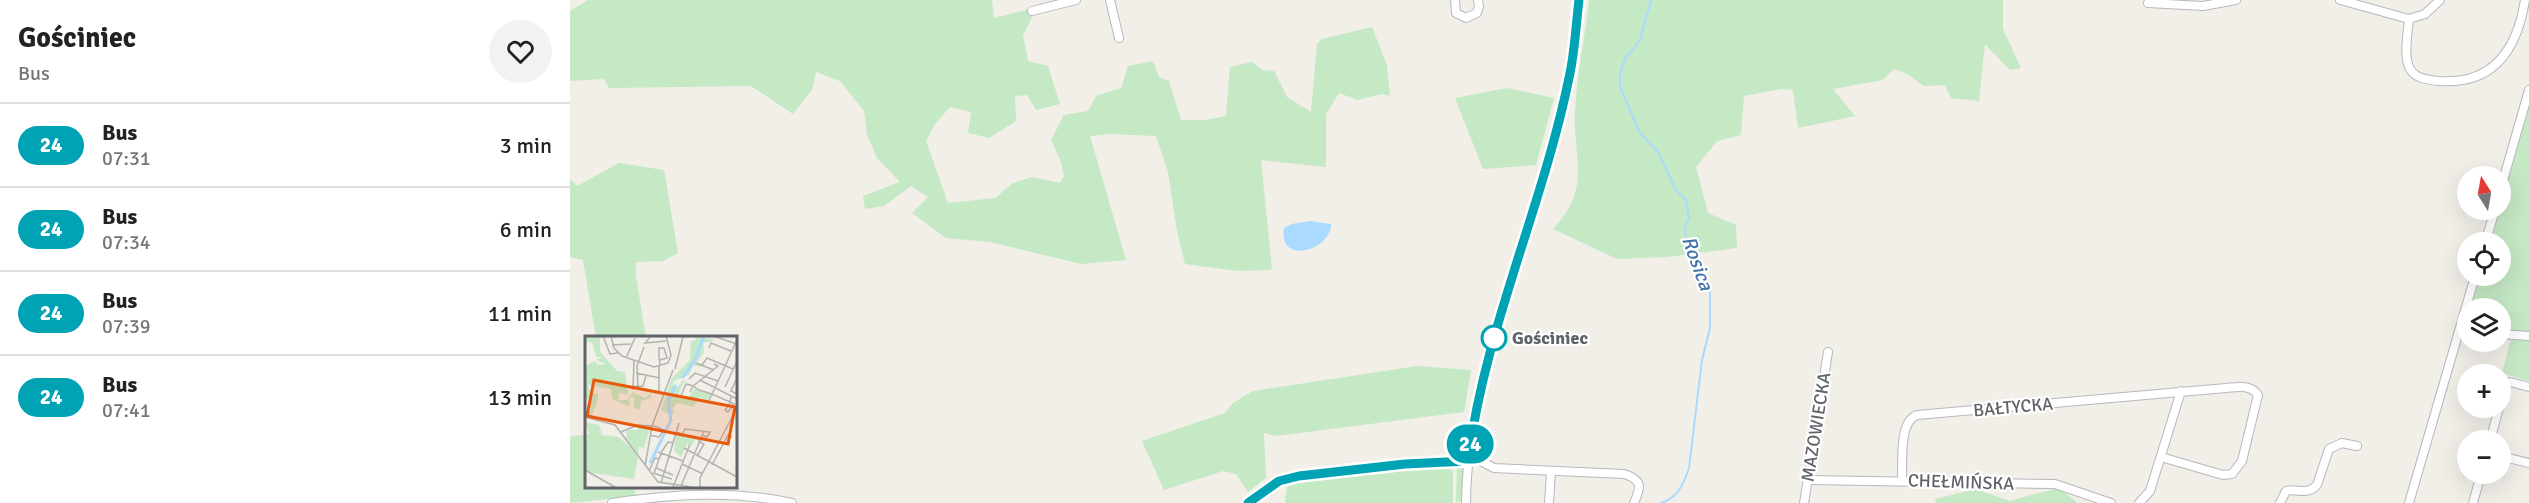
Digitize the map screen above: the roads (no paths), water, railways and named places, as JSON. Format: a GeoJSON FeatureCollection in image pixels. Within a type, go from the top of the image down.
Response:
{"type":"FeatureCollection","features":[{"type":"Feature","properties":{"kind":"street"},"geometry":{"type":"LineString","coordinates":[[1032,11],[1076,0]]}},
{"type":"Feature","properties":{"kind":"street"},"geometry":{"type":"LineString","coordinates":[[1110,0],[1119,38]]}},
{"type":"Feature","properties":{"kind":"street"},"geometry":{"type":"LineString","coordinates":[[1455,0],[1456,13],[1466,18],[1477,13],[1478,0]]}},
{"type":"Feature","properties":{"kind":"street"},"geometry":{"type":"LineString","coordinates":[[1466,503],[1468,458],[1486,366],[1570,75],[1579,0]]}},
{"type":"Feature","properties":{"kind":"street"},"geometry":{"type":"LineString","coordinates":[[2148,3],[2165,2],[2203,6],[2236,0]]}},
{"type":"Feature","properties":{"kind":"street"},"geometry":{"type":"LineString","coordinates":[[2340,0],[2409,19],[2425,14],[2440,0]]}},
{"type":"Feature","properties":{"kind":"street"},"geometry":{"type":"LineString","coordinates":[[2409,19],[2407,62],[2414,74],[2433,81],[2451,82],[2470,79],[2486,72],[2507,52],[2516,36],[2525,0]]}},
{"type":"Feature","properties":{"kind":"street"},"geometry":{"type":"LineString","coordinates":[[2162,14],[2165,2]]}},
{"type":"Feature","properties":{"kind":"street"},"geometry":{"type":"LineString","coordinates":[[2507,166],[2529,90]]}},
{"type":"Feature","properties":{"kind":"street"},"geometry":{"type":"LineString","coordinates":[[2511,335],[2529,336]]}},
{"type":"Feature","properties":{"kind":"street"},"geometry":{"type":"LineString","coordinates":[[2409,503],[2457,350]]}},
{"type":"Feature","properties":{"kind":"street","name":"MAZOWIECKA"},"geometry":{"type":"LineString","coordinates":[[1804,503],[1828,352]]}},
{"type":"Feature","properties":{"kind":"street"},"geometry":{"type":"LineString","coordinates":[[2511,382],[2529,387]]}},
{"type":"Feature","properties":{"kind":"street","name":"BAŁTYCKA"},"geometry":{"type":"LineString","coordinates":[[1902,480],[1905,427],[1914,416],[2181,391],[2247,387],[2254,390],[2258,400],[2246,448],[2240,467],[2232,474],[2223,475],[2161,457]]}},
{"type":"Feature","properties":{"kind":"street"},"geometry":{"type":"LineString","coordinates":[[2139,503],[2150,491],[2181,391]]}},
{"type":"Feature","properties":{"kind":"street"},"geometry":{"type":"LineString","coordinates":[[2280,503],[2286,491],[2308,492],[2317,485],[2329,449],[2342,443],[2357,446]]}},
{"type":"Feature","properties":{"kind":"street"},"geometry":{"type":"LineString","coordinates":[[1248,503],[1279,481],[1299,476],[1468,458],[1494,468],[1624,474],[1635,477],[1639,483],[1639,491],[1634,503]]}},
{"type":"Feature","properties":{"kind":"street"},"geometry":{"type":"LineString","coordinates":[[2511,459],[2529,463]]}},
{"type":"Feature","properties":{"kind":"street"},"geometry":{"type":"LineString","coordinates":[[1549,503],[1551,471]]}},
{"type":"Feature","properties":{"kind":"street","name":"CHEŁMIŃSKA"},"geometry":{"type":"LineString","coordinates":[[1808,480],[2055,484],[2111,503]]}},
{"type":"Feature","properties":{"kind":"street"},"geometry":{"type":"LineString","coordinates":[[2473,503],[2478,484]]}},
{"type":"Feature","properties":{"kind":"street"},"geometry":{"type":"LineString","coordinates":[[612,503],[725,494],[757,496],[792,503]]}},
{"type":"Feature","properties":{"kind":"water"},"geometry":{"type":"Polygon","coordinates":[[[1310,221],[1331,224],[1329,233],[1323,241],[1306,250],[1289,247],[1284,240],[1284,228],[1310,221]]]}},
{"type":"Feature","properties":{"kind":"waterway","name":"Rosica"},"geometry":{"type":"LineString","coordinates":[[1651,0],[1640,40],[1625,59],[1620,74],[1620,87],[1640,133],[1658,152],[1676,190],[1686,200],[1689,218],[1685,228],[1686,238],[1710,291],[1710,328],[1702,360],[1689,468],[1676,494],[1661,503]]}},
{"type":"Feature","properties":{"kind":"place","name":"Gościniec"},"geometry":{"type":"Point","coordinates":[1494,338]}}]}
